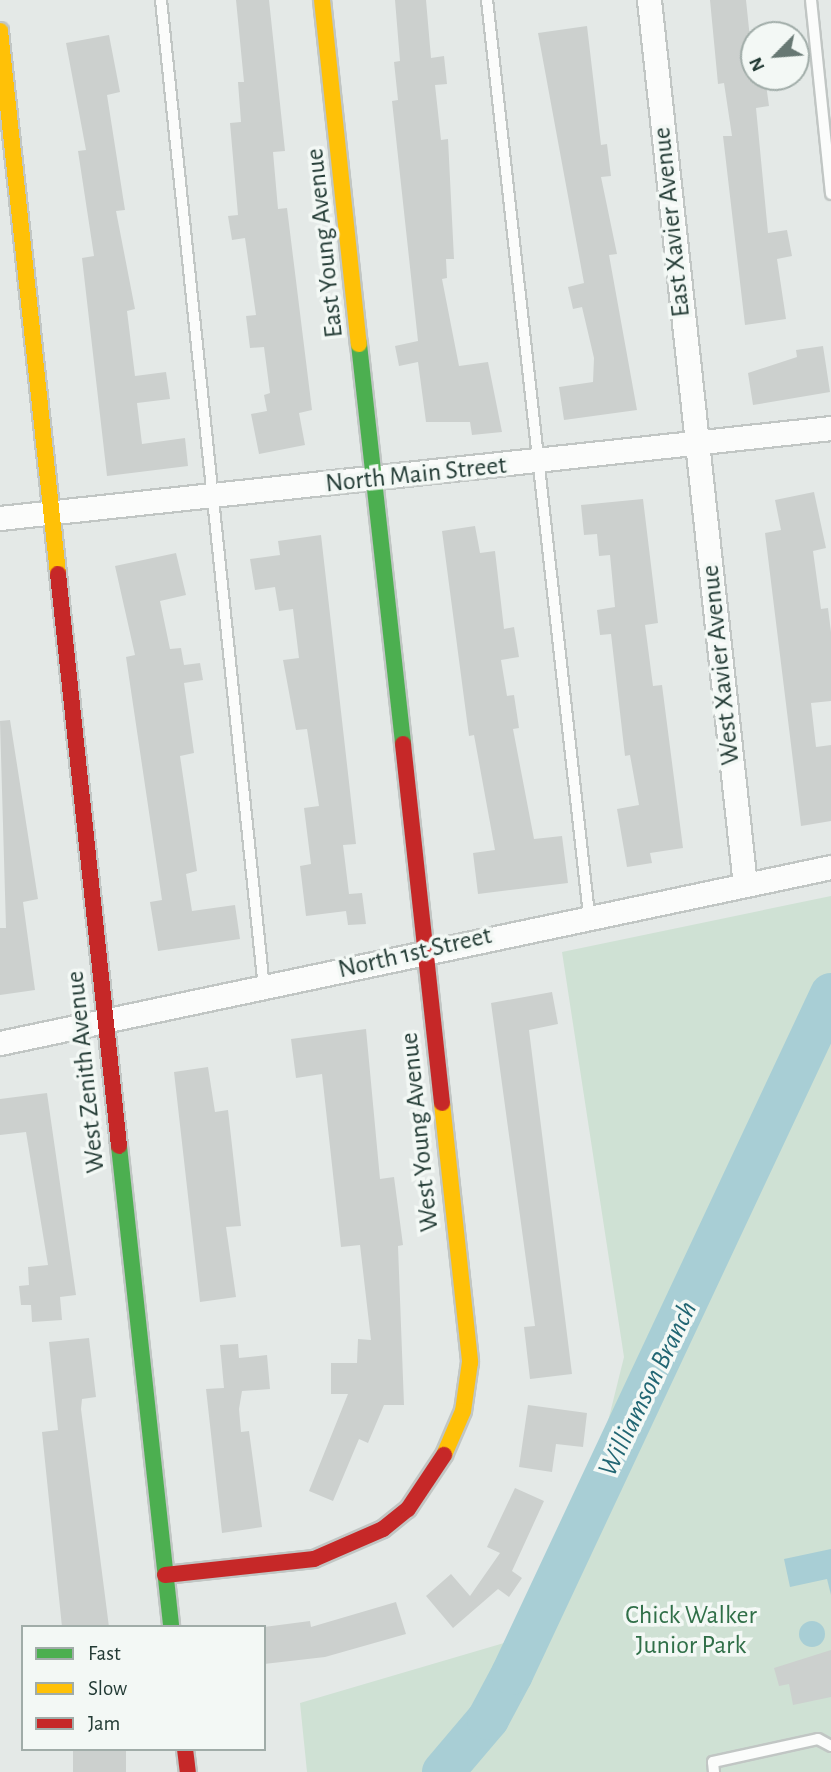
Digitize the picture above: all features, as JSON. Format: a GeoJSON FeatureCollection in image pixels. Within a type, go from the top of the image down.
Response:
{"type":"FeatureCollection","features":[{"type":"Feature","properties":{"kind":"street","name":"East Young Avenue"},"geometry":{"type":"LineString","coordinates":[[322,0],[376,480]]}},
{"type":"Feature","properties":{"kind":"street","name":"East Xavier Avenue"},"geometry":{"type":"LineString","coordinates":[[649,0],[696,445]]}},
{"type":"Feature","properties":{"kind":"street","name":"West Zenith Avenue"},"geometry":{"type":"LineString","coordinates":[[0,31],[171,1625]]}},
{"type":"Feature","properties":{"kind":"street","name":"North Main Street"},"geometry":{"type":"LineString","coordinates":[[0,518],[376,480],[831,428]]}},
{"type":"Feature","properties":{"kind":"street","name":"West Xavier Avenue"},"geometry":{"type":"LineString","coordinates":[[696,445],[745,885]]}},
{"type":"Feature","properties":{"kind":"street","name":"West Young Avenue"},"geometry":{"type":"LineString","coordinates":[[165,1575],[314,1559],[383,1529],[408,1509],[459,1421],[470,1362],[376,480]]}},
{"type":"Feature","properties":{"kind":"street","name":"North 1st Street"},"geometry":{"type":"LineString","coordinates":[[0,1043],[104,1019],[264,988],[424,949],[831,867]]}},
{"type":"Feature","properties":{"kind":"street"},"geometry":{"type":"LineString","coordinates":[[185,1751],[188,1772]]}},
{"type":"Feature","properties":{"kind":"lane"},"geometry":{"type":"LineString","coordinates":[[161,0],[264,988]]}},
{"type":"Feature","properties":{"kind":"lane"},"geometry":{"type":"LineString","coordinates":[[487,0],[589,915]]}},
{"type":"Feature","properties":{"kind":"lane"},"geometry":{"type":"LineString","coordinates":[[811,0],[831,194]]}},
{"type":"Feature","properties":{"kind":"lane"},"geometry":{"type":"LineString","coordinates":[[714,1772],[713,1762],[818,1739],[831,1746]]}},
{"type":"Feature","properties":{"kind":"green space","name":"Chick Walker Junior Park"},"geometry":{"type":"Polygon","coordinates":[[[831,896],[831,1772],[307,1772],[300,1703],[504,1643],[576,1550],[624,1357],[562,952],[831,896]]]}},
{"type":"Feature","properties":{"kind":"water"},"geometry":{"type":"Polygon","coordinates":[[[831,1549],[831,1595],[827,1579],[790,1587],[784,1559],[831,1549]]]}},
{"type":"Feature","properties":{"kind":"water"},"geometry":{"type":"Polygon","coordinates":[[[812,1621],[821,1625],[825,1634],[821,1643],[812,1647],[803,1643],[799,1634],[803,1625],[812,1621]]]}},
{"type":"Feature","properties":{"kind":"building"},"geometry":{"type":"Polygon","coordinates":[[[236,0],[269,0],[285,151],[273,152],[278,209],[287,208],[312,410],[299,413],[305,445],[259,454],[251,414],[267,411],[264,395],[270,393],[264,347],[250,348],[246,316],[256,315],[245,238],[232,240],[228,216],[238,215],[230,123],[241,122],[238,82],[244,82],[236,0]]]}},
{"type":"Feature","properties":{"kind":"building"},"geometry":{"type":"Polygon","coordinates":[[[395,0],[426,0],[431,58],[444,56],[447,84],[435,85],[441,140],[448,139],[454,259],[446,259],[447,278],[442,279],[459,366],[488,362],[502,432],[472,435],[470,422],[426,422],[418,362],[399,366],[395,346],[418,341],[392,101],[398,100],[394,62],[400,61],[395,0]]]}},
{"type":"Feature","properties":{"kind":"building"},"geometry":{"type":"Polygon","coordinates":[[[710,0],[746,0],[748,21],[740,21],[740,91],[767,91],[769,106],[756,108],[768,233],[787,230],[792,256],[777,259],[786,319],[745,325],[723,136],[732,136],[724,83],[718,84],[710,0]]]}},
{"type":"Feature","properties":{"kind":"building"},"geometry":{"type":"Polygon","coordinates":[[[587,26],[601,145],[607,144],[611,176],[601,177],[617,254],[609,255],[637,410],[564,420],[559,387],[593,382],[594,358],[582,307],[573,309],[568,287],[584,283],[538,33],[587,26]]]}},
{"type":"Feature","properties":{"kind":"building"},"geometry":{"type":"Polygon","coordinates":[[[109,35],[120,92],[107,95],[125,210],[116,211],[135,309],[127,311],[135,376],[166,372],[170,399],[137,403],[142,444],[185,438],[188,466],[107,476],[82,258],[94,256],[78,151],[86,150],[66,43],[109,35]]]}},
{"type":"Feature","properties":{"kind":"building"},"geometry":{"type":"Polygon","coordinates":[[[823,346],[830,392],[753,405],[748,373],[797,357],[796,350],[823,346]]]}},
{"type":"Feature","properties":{"kind":"building"},"geometry":{"type":"Polygon","coordinates":[[[814,492],[826,548],[813,551],[821,609],[828,608],[831,632],[831,701],[811,703],[816,747],[831,745],[831,821],[801,826],[765,533],[781,530],[775,500],[814,492]]]}},
{"type":"Feature","properties":{"kind":"building"},"geometry":{"type":"Polygon","coordinates":[[[643,499],[658,623],[645,625],[653,686],[662,685],[683,848],[650,853],[652,863],[627,867],[617,809],[639,805],[630,755],[625,756],[611,634],[600,635],[597,610],[615,607],[610,555],[599,556],[597,534],[584,535],[581,505],[643,499]]]}},
{"type":"Feature","properties":{"kind":"building"},"geometry":{"type":"Polygon","coordinates":[[[475,526],[480,553],[495,551],[504,629],[514,627],[519,657],[501,660],[507,696],[514,695],[519,728],[513,729],[534,839],[562,836],[568,883],[478,894],[473,853],[495,850],[474,735],[469,736],[442,531],[475,526]]]}},
{"type":"Feature","properties":{"kind":"building"},"geometry":{"type":"Polygon","coordinates":[[[321,535],[356,844],[343,845],[349,894],[362,893],[366,924],[348,925],[346,911],[306,916],[300,866],[311,864],[304,808],[319,806],[307,729],[296,730],[283,660],[299,658],[293,609],[279,611],[275,587],[255,590],[250,559],[280,555],[278,541],[321,535]]]}},
{"type":"Feature","properties":{"kind":"building"},"geometry":{"type":"Polygon","coordinates":[[[176,553],[186,595],[160,601],[170,649],[181,648],[184,665],[200,663],[203,680],[184,683],[194,753],[180,756],[197,871],[186,874],[192,911],[235,905],[240,939],[158,951],[150,902],[162,900],[126,657],[135,655],[115,566],[176,553]]]}},
{"type":"Feature","properties":{"kind":"building"},"geometry":{"type":"Polygon","coordinates":[[[10,720],[38,899],[23,902],[35,990],[0,995],[0,928],[6,928],[0,721],[10,720]]]}},
{"type":"Feature","properties":{"kind":"building"},"geometry":{"type":"Polygon","coordinates":[[[552,992],[558,1024],[529,1030],[572,1374],[530,1379],[524,1327],[535,1326],[491,1003],[552,992]]]}},
{"type":"Feature","properties":{"kind":"building"},"geometry":{"type":"Polygon","coordinates":[[[366,1029],[380,1179],[394,1177],[403,1245],[398,1246],[404,1405],[384,1405],[368,1443],[359,1439],[333,1501],[309,1491],[348,1394],[331,1394],[331,1363],[357,1363],[358,1339],[371,1340],[360,1245],[341,1247],[322,1074],[296,1078],[291,1039],[366,1029]]]}},
{"type":"Feature","properties":{"kind":"building"},"geometry":{"type":"Polygon","coordinates":[[[208,1067],[215,1112],[228,1110],[241,1226],[226,1227],[236,1297],[200,1302],[174,1072],[208,1067]]]}},
{"type":"Feature","properties":{"kind":"building"},"geometry":{"type":"Polygon","coordinates":[[[47,1093],[76,1295],[60,1297],[62,1320],[32,1322],[31,1305],[21,1305],[19,1286],[29,1285],[28,1267],[48,1265],[26,1132],[0,1135],[0,1099],[47,1093]]]}},
{"type":"Feature","properties":{"kind":"building"},"geometry":{"type":"Polygon","coordinates":[[[89,1338],[96,1397],[82,1399],[81,1409],[109,1625],[62,1625],[42,1432],[58,1430],[49,1342],[89,1338]]]}},
{"type":"Feature","properties":{"kind":"building"},"geometry":{"type":"Polygon","coordinates":[[[238,1344],[239,1358],[267,1355],[270,1389],[242,1391],[239,1409],[241,1432],[249,1431],[262,1527],[222,1533],[206,1389],[224,1388],[220,1345],[238,1344]]]}},
{"type":"Feature","properties":{"kind":"building"},"geometry":{"type":"Polygon","coordinates":[[[528,1405],[587,1413],[583,1447],[556,1444],[552,1472],[519,1467],[528,1405]]]}},
{"type":"Feature","properties":{"kind":"building"},"geometry":{"type":"Polygon","coordinates":[[[515,1488],[544,1501],[512,1571],[522,1578],[509,1597],[498,1589],[453,1628],[426,1596],[451,1574],[470,1596],[500,1553],[487,1547],[515,1488]]]}},
{"type":"Feature","properties":{"kind":"building"},"geometry":{"type":"Polygon","coordinates":[[[396,1602],[406,1634],[325,1657],[266,1664],[266,1627],[310,1621],[311,1627],[396,1602]]]}},
{"type":"Feature","properties":{"kind":"building"},"geometry":{"type":"Polygon","coordinates":[[[831,1650],[831,1697],[793,1705],[789,1684],[779,1686],[774,1668],[831,1650]]]}},
{"type":"Feature","properties":{"kind":"building"},"geometry":{"type":"Polygon","coordinates":[[[73,1751],[126,1751],[126,1772],[73,1772],[73,1751]]]}},
{"type":"Feature","properties":{"kind":"waterway","name":"Williamson Branch"},"geometry":{"type":"LineString","coordinates":[[443,1772],[488,1719],[512,1674],[831,994]]}},
{"type":"Feature","properties":{"kind":"traffic: fast"},"geometry":{"type":"LineString","coordinates":[[359,344],[403,744]]}},
{"type":"Feature","properties":{"kind":"traffic: fast"},"geometry":{"type":"LineString","coordinates":[[119,1146],[171,1625]]}},
{"type":"Feature","properties":{"kind":"traffic: slow"},"geometry":{"type":"LineString","coordinates":[[322,0],[359,344]]}},
{"type":"Feature","properties":{"kind":"traffic: slow"},"geometry":{"type":"LineString","coordinates":[[0,31],[58,574]]}},
{"type":"Feature","properties":{"kind":"traffic: slow"},"geometry":{"type":"LineString","coordinates":[[442,1103],[470,1362],[463,1411],[444,1455]]}},
{"type":"Feature","properties":{"kind":"traffic: jam"},"geometry":{"type":"LineString","coordinates":[[58,574],[119,1146]]}},
{"type":"Feature","properties":{"kind":"traffic: jam"},"geometry":{"type":"LineString","coordinates":[[403,744],[442,1103]]}},
{"type":"Feature","properties":{"kind":"traffic: jam"},"geometry":{"type":"LineString","coordinates":[[165,1575],[314,1559],[383,1529],[408,1509],[444,1455]]}},
{"type":"Feature","properties":{"kind":"traffic: jam"},"geometry":{"type":"LineString","coordinates":[[185,1751],[188,1772]]}}]}
